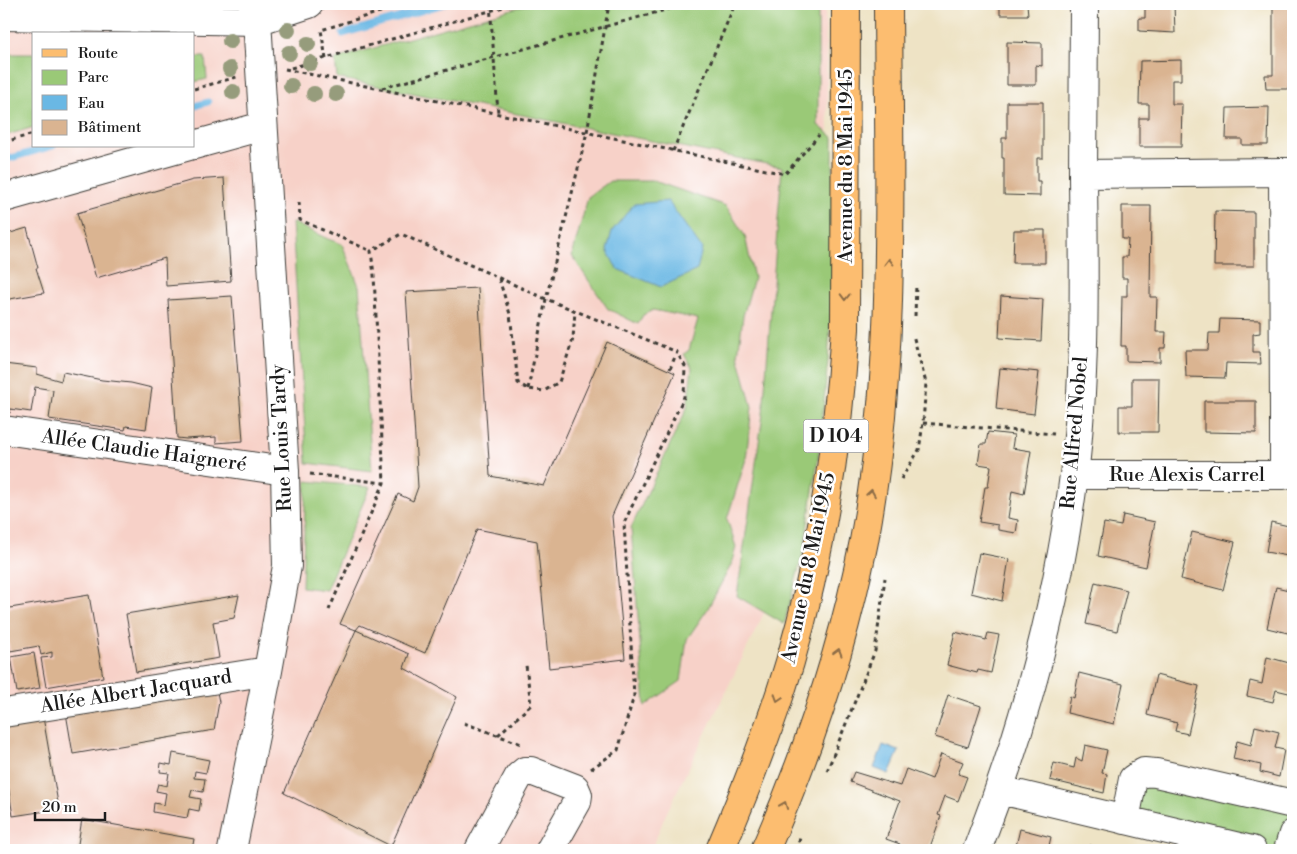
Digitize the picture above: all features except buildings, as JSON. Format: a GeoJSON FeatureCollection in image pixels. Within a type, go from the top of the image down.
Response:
{"type":"FeatureCollection","features":[{"type":"Feature","properties":{"kind":"main road","name":"Avenue du 8 Mai 1945"},"geometry":{"type":"LineString","coordinates":[[720,850],[746,789],[790,663],[816,556],[830,481],[845,330],[846,4]]}},
{"type":"Feature","properties":{"kind":"main road","name":"D 104"},"geometry":{"type":"LineString","coordinates":[[765,850],[809,742],[830,677],[855,584],[872,488],[883,386],[888,295],[888,4]]}},
{"type":"Feature","properties":{"kind":"street"},"geometry":{"type":"LineString","coordinates":[[4,16],[256,12],[309,4]]}},
{"type":"Feature","properties":{"kind":"street","name":"Rue Alfred Nobel"},"geometry":{"type":"LineString","coordinates":[[977,850],[1000,790],[1030,693],[1054,593],[1074,475],[1081,380],[1084,291],[1084,4]]}},
{"type":"Feature","properties":{"kind":"street","name":"Rue Louis Tardy"},"geometry":{"type":"LineString","coordinates":[[232,850],[287,566],[285,471],[256,12]]}},
{"type":"Feature","properties":{"kind":"street"},"geometry":{"type":"LineString","coordinates":[[195,145],[263,126]]}},
{"type":"Feature","properties":{"kind":"street"},"geometry":{"type":"LineString","coordinates":[[4,198],[183,148]]}},
{"type":"Feature","properties":{"kind":"street"},"geometry":{"type":"LineString","coordinates":[[1083,174],[1288,172]]}},
{"type":"Feature","properties":{"kind":"street","name":"Rue Alexis Carrel"},"geometry":{"type":"LineString","coordinates":[[1074,475],[1289,475],[1288,172]]}},
{"type":"Feature","properties":{"kind":"street","name":"Allée Claudie Haigneré"},"geometry":{"type":"LineString","coordinates":[[4,430],[285,471]]}},
{"type":"Feature","properties":{"kind":"street","name":"Allée Albert Jacquard"},"geometry":{"type":"LineString","coordinates":[[4,714],[268,670]]}},
{"type":"Feature","properties":{"kind":"street"},"geometry":{"type":"LineString","coordinates":[[478,850],[519,776],[525,771],[531,770],[575,788],[578,795],[577,802],[550,850]]}},
{"type":"Feature","properties":{"kind":"street"},"geometry":{"type":"LineString","coordinates":[[1125,820],[1133,779],[1144,772],[1156,773],[1293,804]]}},
{"type":"Feature","properties":{"kind":"street"},"geometry":{"type":"LineString","coordinates":[[1000,790],[1252,850]]}},
{"type":"Feature","properties":{"kind":"street"},"geometry":{"type":"LineString","coordinates":[[1288,850],[1293,834]]}},
{"type":"Feature","properties":{"kind":"path"},"geometry":{"type":"LineString","coordinates":[[326,58],[321,30],[406,4]]}},
{"type":"Feature","properties":{"kind":"path"},"geometry":{"type":"LineString","coordinates":[[490,4],[498,113]]}},
{"type":"Feature","properties":{"kind":"path"},"geometry":{"type":"LineString","coordinates":[[289,69],[514,4]]}},
{"type":"Feature","properties":{"kind":"path"},"geometry":{"type":"LineString","coordinates":[[528,389],[546,299],[587,132],[609,4]]}},
{"type":"Feature","properties":{"kind":"path"},"geometry":{"type":"LineString","coordinates":[[380,88],[687,4]]}},
{"type":"Feature","properties":{"kind":"path"},"geometry":{"type":"LineString","coordinates":[[673,151],[735,4]]}},
{"type":"Feature","properties":{"kind":"path"},"geometry":{"type":"LineString","coordinates":[[195,89],[260,70],[289,69],[785,174],[824,129]]}},
{"type":"Feature","properties":{"kind":"path"},"geometry":{"type":"LineString","coordinates":[[4,142],[32,135]]}},
{"type":"Feature","properties":{"kind":"path"},"geometry":{"type":"LineString","coordinates":[[299,202],[300,220],[372,251]]}},
{"type":"Feature","properties":{"kind":"path"},"geometry":{"type":"LineString","coordinates":[[372,251],[401,234],[574,311],[677,352],[685,366],[684,397],[624,523],[634,696],[618,750],[592,769],[584,766]]}},
{"type":"Feature","properties":{"kind":"path"},"geometry":{"type":"LineString","coordinates":[[329,610],[384,483],[372,251]]}},
{"type":"Feature","properties":{"kind":"path"},"geometry":{"type":"LineString","coordinates":[[499,278],[510,314],[518,383],[528,389],[544,391],[558,382],[573,339],[574,311]]}},
{"type":"Feature","properties":{"kind":"path"},"geometry":{"type":"LineString","coordinates":[[897,486],[919,450],[923,423],[926,383],[913,335]]}},
{"type":"Feature","properties":{"kind":"path"},"geometry":{"type":"LineString","coordinates":[[670,369],[677,352]]}},
{"type":"Feature","properties":{"kind":"path"},"geometry":{"type":"LineString","coordinates":[[923,423],[1077,436]]}},
{"type":"Feature","properties":{"kind":"path"},"geometry":{"type":"LineString","coordinates":[[285,471],[384,483]]}},
{"type":"Feature","properties":{"kind":"path"},"geometry":{"type":"LineString","coordinates":[[498,735],[531,705],[526,665]]}},
{"type":"Feature","properties":{"kind":"path"},"geometry":{"type":"LineString","coordinates":[[464,723],[532,748]]}},
{"type":"Feature","properties":{"kind":"shaded area"},"geometry":{"type":"Polygon","coordinates":[[[4,4],[825,4],[828,131],[807,415],[768,605],[666,814],[651,850],[4,850],[4,4]]]}},
{"type":"Feature","properties":{"kind":"green space"},"geometry":{"type":"Polygon","coordinates":[[[530,4],[818,4],[818,125],[833,137],[833,276],[828,361],[818,459],[804,549],[784,624],[737,596],[763,414],[782,167],[337,78],[335,59],[530,4]]]}},
{"type":"Feature","properties":{"kind":"green space"},"geometry":{"type":"Polygon","coordinates":[[[4,54],[32,54],[32,128],[4,136],[4,54]]]}},
{"type":"Feature","properties":{"kind":"green space"},"geometry":{"type":"Polygon","coordinates":[[[195,57],[205,57],[207,79],[195,82],[195,57]]]}},
{"type":"Feature","properties":{"kind":"green space"},"geometry":{"type":"Polygon","coordinates":[[[610,181],[654,181],[726,206],[745,236],[754,278],[743,316],[738,355],[752,407],[746,459],[727,519],[736,547],[731,565],[707,610],[687,639],[681,681],[645,706],[631,528],[687,408],[692,368],[684,354],[689,350],[698,319],[653,310],[643,315],[638,324],[608,309],[572,256],[588,197],[610,181]]]}},
{"type":"Feature","properties":{"kind":"green space"},"geometry":{"type":"Polygon","coordinates":[[[292,222],[342,244],[359,286],[372,471],[307,463],[292,222]]]}},
{"type":"Feature","properties":{"kind":"green space"},"geometry":{"type":"Polygon","coordinates":[[[306,481],[370,487],[326,590],[302,587],[306,481]]]}},
{"type":"Feature","properties":{"kind":"green space"},"geometry":{"type":"Polygon","coordinates":[[[1133,779],[1293,804],[1293,850],[1252,850],[1125,820],[1133,779]]]}},
{"type":"Feature","properties":{"kind":"water"},"geometry":{"type":"Polygon","coordinates":[[[668,201],[702,249],[697,270],[661,287],[617,269],[607,250],[612,231],[634,204],[668,201]]]}},
{"type":"Feature","properties":{"kind":"water"},"geometry":{"type":"Polygon","coordinates":[[[883,745],[899,751],[889,774],[874,768],[883,745]]]}},
{"type":"Feature","properties":{"kind":"waterway"},"geometry":{"type":"LineString","coordinates":[[343,34],[444,4]]}},
{"type":"Feature","properties":{"kind":"waterway"},"geometry":{"type":"LineString","coordinates":[[195,106],[208,102]]}},
{"type":"Feature","properties":{"kind":"waterway"},"geometry":{"type":"LineString","coordinates":[[4,160],[46,148]]}}]}
